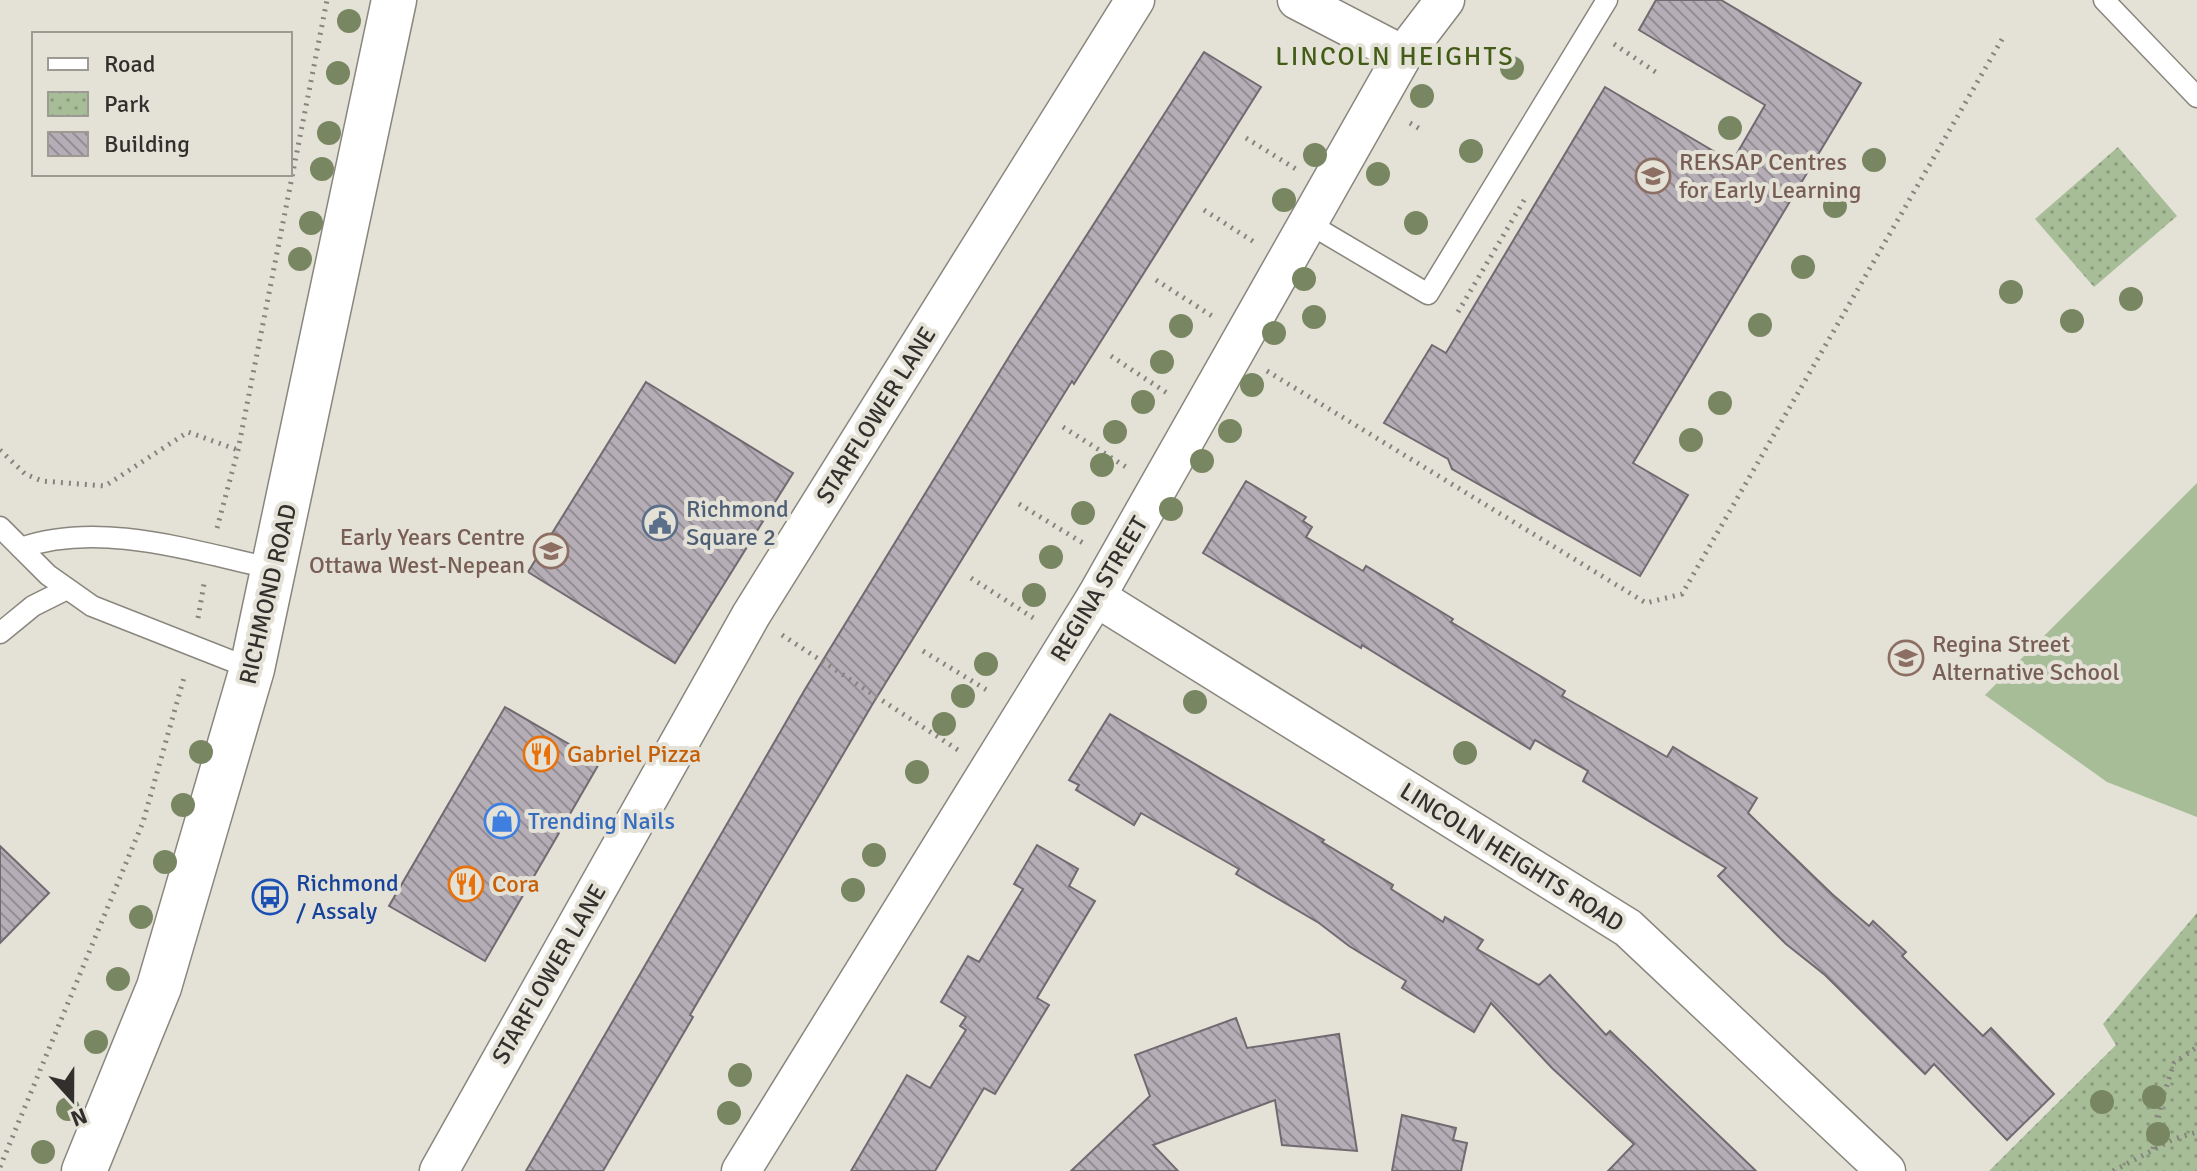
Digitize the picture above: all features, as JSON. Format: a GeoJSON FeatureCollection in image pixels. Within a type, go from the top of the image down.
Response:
{"type":"FeatureCollection","features":[{"type":"Feature","properties":{"kind":"main road","name":"RICHMOND ROAD"},"geometry":{"type":"LineString","coordinates":[[84,1171],[159,987],[252,669],[394,0]]}},
{"type":"Feature","properties":{"kind":"street","name":"STARFLOWER LANE"},"geometry":{"type":"LineString","coordinates":[[439,1171],[751,615],[1135,0]]}},
{"type":"Feature","properties":{"kind":"street"},"geometry":{"type":"LineString","coordinates":[[1297,0],[1403,55]]}},
{"type":"Feature","properties":{"kind":"street","name":"REGINA STREET"},"geometry":{"type":"LineString","coordinates":[[741,1171],[1096,597],[1403,55],[1445,0]]}},
{"type":"Feature","properties":{"kind":"street","name":"LINCOLN HEIGHTS ROAD"},"geometry":{"type":"LineString","coordinates":[[1096,597],[1628,928],[1886,1171]]}},
{"type":"Feature","properties":{"kind":"lane"},"geometry":{"type":"LineString","coordinates":[[1308,223],[1428,294],[1607,0]]}},
{"type":"Feature","properties":{"kind":"lane"},"geometry":{"type":"LineString","coordinates":[[2104,0],[2197,97]]}},
{"type":"Feature","properties":{"kind":"lane"},"geometry":{"type":"LineString","coordinates":[[0,527],[65,590],[123,621],[252,669]]}},
{"type":"Feature","properties":{"kind":"lane"},"geometry":{"type":"LineString","coordinates":[[21,548],[63,537],[101,536],[275,569]]}},
{"type":"Feature","properties":{"kind":"lane"},"geometry":{"type":"LineString","coordinates":[[0,633],[33,606],[65,590]]}},
{"type":"Feature","properties":{"kind":"path"},"geometry":{"type":"LineString","coordinates":[[0,1167],[143,822],[193,645],[210,555],[238,450],[327,0]]}},
{"type":"Feature","properties":{"kind":"path"},"geometry":{"type":"LineString","coordinates":[[1590,28],[1657,73]]}},
{"type":"Feature","properties":{"kind":"path"},"geometry":{"type":"LineString","coordinates":[[1156,280],[1240,344],[1646,603],[1682,594],[2005,34]]}},
{"type":"Feature","properties":{"kind":"path"},"geometry":{"type":"LineString","coordinates":[[1246,138],[1327,189]]}},
{"type":"Feature","properties":{"kind":"path"},"geometry":{"type":"LineString","coordinates":[[1204,210],[1286,263]]}},
{"type":"Feature","properties":{"kind":"path"},"geometry":{"type":"LineString","coordinates":[[1111,356],[1200,414]]}},
{"type":"Feature","properties":{"kind":"path"},"geometry":{"type":"LineString","coordinates":[[1063,427],[1158,488]]}},
{"type":"Feature","properties":{"kind":"path"},"geometry":{"type":"LineString","coordinates":[[0,450],[25,474],[42,481],[105,486],[188,432],[238,450]]}},
{"type":"Feature","properties":{"kind":"path"},"geometry":{"type":"LineString","coordinates":[[1019,504],[1115,563]]}},
{"type":"Feature","properties":{"kind":"path"},"geometry":{"type":"LineString","coordinates":[[971,578],[1069,641]]}},
{"type":"Feature","properties":{"kind":"path"},"geometry":{"type":"LineString","coordinates":[[751,615],[990,768]]}},
{"type":"Feature","properties":{"kind":"path"},"geometry":{"type":"LineString","coordinates":[[923,651],[1024,713]]}},
{"type":"Feature","properties":{"kind":"path"},"geometry":{"type":"LineString","coordinates":[[2153,1149],[2161,1103],[2174,1063],[2197,1047]]}},
{"type":"Feature","properties":{"kind":"path"},"geometry":{"type":"LineString","coordinates":[[2113,1171],[2153,1149],[2197,1132]]}},
{"type":"Feature","properties":{"kind":"green space"},"geometry":{"type":"Polygon","coordinates":[[[2118,147],[2177,216],[2094,287],[2035,219],[2118,147]]]}},
{"type":"Feature","properties":{"kind":"green space"},"geometry":{"type":"Polygon","coordinates":[[[2197,483],[2197,817],[2107,782],[1985,695],[2197,483]]]}},
{"type":"Feature","properties":{"kind":"green space"},"geometry":{"type":"Polygon","coordinates":[[[2197,913],[2197,1171],[1989,1171],[2116,1045],[2103,1024],[2197,913]]]}},
{"type":"Feature","properties":{"kind":"building"},"geometry":{"type":"Polygon","coordinates":[[[1656,0],[1721,0],[1861,83],[1633,463],[1688,495],[1640,576],[1452,469],[1448,459],[1384,423],[1432,345],[1446,353],[1605,87],[1732,162],[1765,105],[1639,30],[1656,0]]]}},
{"type":"Feature","properties":{"kind":"building"},"geometry":{"type":"Polygon","coordinates":[[[1204,52],[1261,87],[1074,384],[1072,381],[872,705],[690,1015],[693,1017],[603,1171],[526,1171],[804,691],[1015,347],[1204,52]]]}},
{"type":"Feature","properties":{"kind":"building","name":"Richmond Square 2"},"geometry":{"type":"Polygon","coordinates":[[[646,382],[793,473],[675,663],[528,572],[646,382]]]}},
{"type":"Feature","properties":{"kind":"building"},"geometry":{"type":"Polygon","coordinates":[[[1246,481],[1306,517],[1303,521],[1312,527],[1306,537],[1363,571],[1366,566],[1453,619],[1451,622],[1565,691],[1562,696],[1667,757],[1673,747],[1757,798],[1748,813],[1832,894],[1869,926],[1873,921],[1906,952],[1902,956],[1983,1036],[1991,1028],[2054,1094],[2007,1140],[1934,1064],[1925,1074],[1825,975],[1786,944],[1718,876],[1726,868],[1583,781],[1588,771],[1535,740],[1530,749],[1362,645],[1361,648],[1203,553],[1246,481]]]}},
{"type":"Feature","properties":{"kind":"building"},"geometry":{"type":"Polygon","coordinates":[[[505,707],[600,762],[485,961],[389,906],[505,707]]]}},
{"type":"Feature","properties":{"kind":"building"},"geometry":{"type":"Polygon","coordinates":[[[1110,714],[1324,840],[1322,842],[1393,885],[1391,889],[1443,922],[1445,917],[1483,940],[1477,949],[1539,985],[1550,975],[1606,1035],[1610,1031],[1756,1171],[1608,1171],[1634,1144],[1552,1068],[1491,1003],[1474,1032],[1402,988],[1406,981],[1349,946],[1319,923],[1236,874],[1239,869],[1141,813],[1134,825],[1076,790],[1079,785],[1069,780],[1110,714]]]}},
{"type":"Feature","properties":{"kind":"building"},"geometry":{"type":"Polygon","coordinates":[[[1037,845],[1078,869],[1069,886],[1095,901],[1037,998],[1049,1005],[995,1094],[984,1088],[935,1171],[851,1171],[907,1075],[930,1088],[966,1030],[960,1026],[966,1017],[941,1002],[968,956],[979,962],[1023,889],[1014,884],[1037,845]]]}},
{"type":"Feature","properties":{"kind":"building"},"geometry":{"type":"Polygon","coordinates":[[[0,846],[49,893],[0,943],[0,846]]]}},
{"type":"Feature","properties":{"kind":"building"},"geometry":{"type":"Polygon","coordinates":[[[1236,1018],[1247,1048],[1339,1034],[1357,1151],[1282,1145],[1275,1100],[1153,1145],[1178,1171],[1071,1171],[1150,1096],[1135,1055],[1236,1018]]]}},
{"type":"Feature","properties":{"kind":"building"},"geometry":{"type":"Polygon","coordinates":[[[1402,1115],[1456,1128],[1453,1140],[1467,1143],[1461,1171],[1392,1171],[1402,1115]]]}},
{"type":"Feature","properties":{"kind":"place","name":"REKSAP Centres for Early Learning"},"geometry":{"type":"Point","coordinates":[1653,176]}},
{"type":"Feature","properties":{"kind":"place","name":"Richmond Square 2"},"geometry":{"type":"Point","coordinates":[660,523]}},
{"type":"Feature","properties":{"kind":"place","name":"Early Years Centre Ottawa West-Nepean"},"geometry":{"type":"Point","coordinates":[551,551]}},
{"type":"Feature","properties":{"kind":"place","name":"Regina Street Alternative School"},"geometry":{"type":"Point","coordinates":[1906,658]}},
{"type":"Feature","properties":{"kind":"place","name":"Gabriel Pizza"},"geometry":{"type":"Point","coordinates":[541,754]}},
{"type":"Feature","properties":{"kind":"place","name":"Trending Nails"},"geometry":{"type":"Point","coordinates":[502,821]}},
{"type":"Feature","properties":{"kind":"place","name":"Cora"},"geometry":{"type":"Point","coordinates":[466,884]}},
{"type":"Feature","properties":{"kind":"place","name":"Richmond / Assaly"},"geometry":{"type":"Point","coordinates":[270,897]}},
{"type":"Feature","properties":{"kind":"district","name":"LINCOLN HEIGHTS"},"geometry":{"type":"Point","coordinates":[1395,57]}}]}
